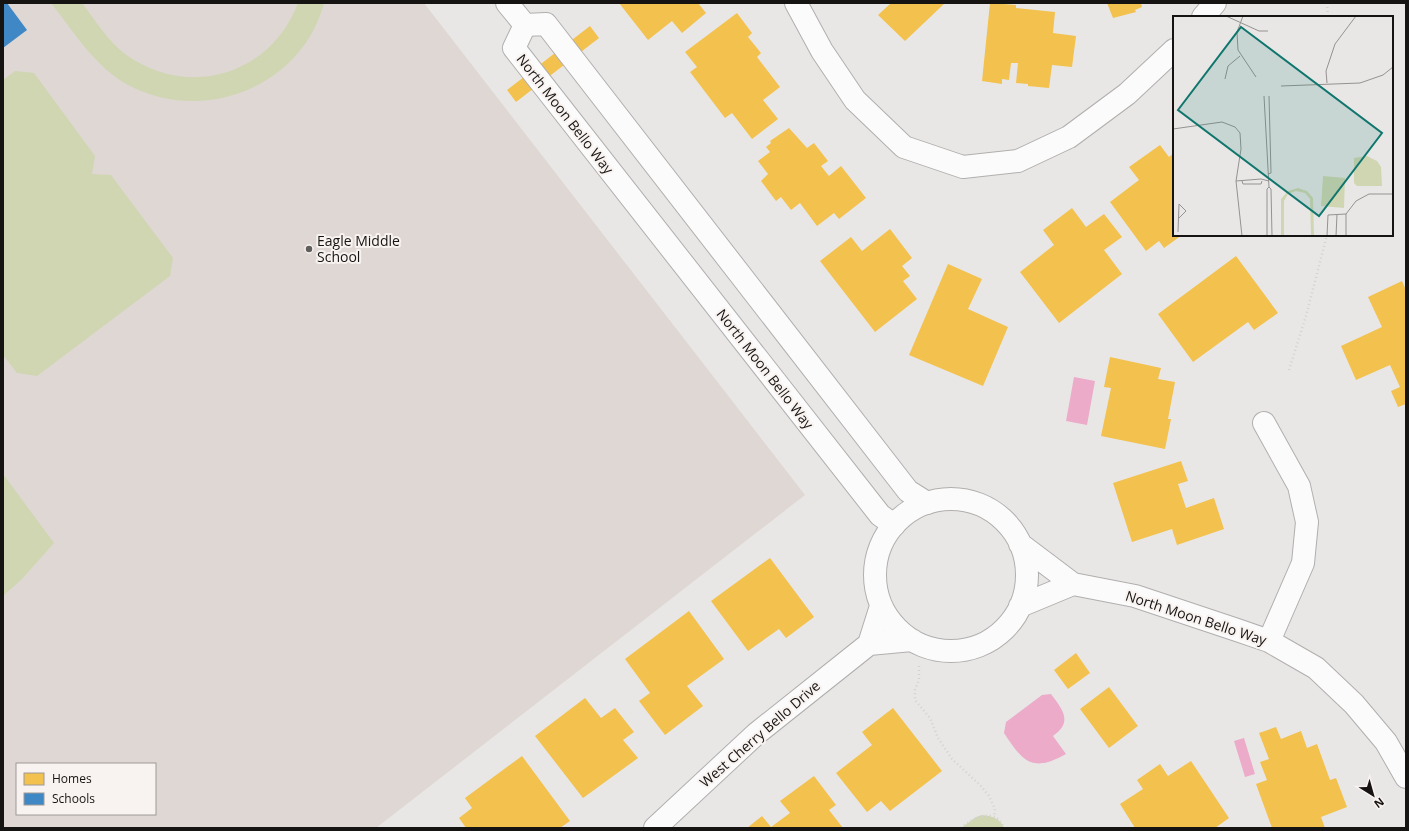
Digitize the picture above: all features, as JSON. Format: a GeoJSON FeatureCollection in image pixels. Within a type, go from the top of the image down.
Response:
{"type":"FeatureCollection","features":[{"type":"Feature","properties":{"kind":"street"},"geometry":{"type":"LineString","coordinates":[[507,3],[525,25],[546,24],[908,491],[927,503]]}},
{"type":"Feature","properties":{"kind":"street"},"geometry":{"type":"LineString","coordinates":[[796,3],[822,51],[861,105],[904,147],[963,167],[1018,160],[1069,138],[1127,94],[1173,51]]}},
{"type":"Feature","properties":{"kind":"street"},"geometry":{"type":"LineString","coordinates":[[1204,16],[1215,3]]}},
{"type":"Feature","properties":{"kind":"street","name":"North Moon Bello Way"},"geometry":{"type":"LineString","coordinates":[[525,25],[514,48],[880,515],[894,526]]}},
{"type":"Feature","properties":{"kind":"street"},"geometry":{"type":"LineString","coordinates":[[1264,423],[1299,486],[1307,522],[1303,563],[1269,641]]}},
{"type":"Feature","properties":{"kind":"street"},"geometry":{"type":"LineString","coordinates":[[943,500],[959,500],[974,503],[989,509],[1002,519],[1012,530],[1020,544],[1025,559],[1027,575],[1025,591],[1020,606],[1012,620],[1002,632],[974,648],[958,651],[926,647],[899,631],[888,619],[881,606],[877,592],[876,563],[880,549],[894,526],[913,510],[927,503],[943,500]]}},
{"type":"Feature","properties":{"kind":"street","name":"North Moon Bello Way"},"geometry":{"type":"LineString","coordinates":[[1020,544],[1073,584],[1136,596],[1269,641],[1316,668],[1354,704],[1386,742],[1406,777]]}},
{"type":"Feature","properties":{"kind":"street"},"geometry":{"type":"LineString","coordinates":[[1020,606],[1073,584]]}},
{"type":"Feature","properties":{"kind":"street"},"geometry":{"type":"LineString","coordinates":[[881,606],[868,644],[912,640]]}},
{"type":"Feature","properties":{"kind":"street","name":"West Cherry Bello Drive"},"geometry":{"type":"LineString","coordinates":[[655,828],[756,734],[868,644]]}},
{"type":"Feature","properties":{"kind":"path"},"geometry":{"type":"LineString","coordinates":[[1327,3],[1328,16]]}},
{"type":"Feature","properties":{"kind":"path"},"geometry":{"type":"LineString","coordinates":[[1289,370],[1306,316],[1326,236]]}},
{"type":"Feature","properties":{"kind":"path"},"geometry":{"type":"LineString","coordinates":[[919,666],[919,680],[914,694],[917,704],[930,718],[938,738],[952,759],[980,785],[989,796],[995,809],[994,817]]}},
{"type":"Feature","properties":{"kind":"path"},"geometry":{"type":"LineString","coordinates":[[961,828],[976,817],[982,815],[994,817],[1002,823],[1004,828]]}},
{"type":"Feature","properties":{"kind":"shaded area","name":"Eagle Middle School"},"geometry":{"type":"Polygon","coordinates":[[[3,3],[424,3],[805,495],[376,828],[3,828],[3,3]]]}},
{"type":"Feature","properties":{"kind":"shaded area"},"geometry":{"type":"Polygon","coordinates":[[[1074,377],[1095,381],[1087,425],[1066,421],[1074,377]]]}},
{"type":"Feature","properties":{"kind":"shaded area"},"geometry":{"type":"Polygon","coordinates":[[[1051,694],[1059,705],[1064,716],[1063,726],[1053,736],[1066,754],[1045,763],[1029,762],[1017,751],[1004,733],[1006,722],[1042,695],[1051,694]]]}},
{"type":"Feature","properties":{"kind":"shaded area"},"geometry":{"type":"Polygon","coordinates":[[[1244,738],[1255,774],[1245,777],[1234,741],[1244,738]]]}},
{"type":"Feature","properties":{"kind":"green space"},"geometry":{"type":"Polygon","coordinates":[[[51,3],[82,3],[102,30],[119,49],[149,68],[175,76],[200,77],[225,73],[248,63],[268,48],[285,28],[298,3],[324,3],[312,32],[295,57],[272,76],[246,90],[217,99],[187,101],[157,96],[128,85],[116,77],[95,59],[51,3]]]}},
{"type":"Feature","properties":{"kind":"green space"},"geometry":{"type":"Polygon","coordinates":[[[15,71],[34,73],[95,156],[92,174],[111,175],[173,258],[170,276],[37,376],[17,373],[3,355],[3,80],[15,71]]]}},
{"type":"Feature","properties":{"kind":"green space"},"geometry":{"type":"Polygon","coordinates":[[[3,474],[54,543],[22,579],[3,596],[3,474]]]}},
{"type":"Feature","properties":{"kind":"green space"},"geometry":{"type":"Polygon","coordinates":[[[982,815],[995,818],[1004,828],[961,828],[976,817],[982,815]]]}},
{"type":"Feature","properties":{"kind":"building: Homes"},"geometry":{"type":"Polygon","coordinates":[[[619,3],[698,3],[706,13],[682,33],[672,21],[648,40],[619,3]]]}},
{"type":"Feature","properties":{"kind":"building: Homes"},"geometry":{"type":"Polygon","coordinates":[[[891,3],[945,3],[905,41],[878,15],[891,3]]]}},
{"type":"Feature","properties":{"kind":"building: Homes"},"geometry":{"type":"Polygon","coordinates":[[[990,3],[1016,5],[1016,8],[1055,12],[1053,33],[1076,36],[1072,67],[1052,65],[1049,88],[1016,83],[1018,63],[1011,63],[1009,80],[1002,79],[1002,84],[982,81],[990,3]]]}},
{"type":"Feature","properties":{"kind":"building: Homes"},"geometry":{"type":"Polygon","coordinates":[[[1107,3],[1141,3],[1142,7],[1135,10],[1136,12],[1113,18],[1107,3]]]}},
{"type":"Feature","properties":{"kind":"building: Homes"},"geometry":{"type":"Polygon","coordinates":[[[737,13],[752,33],[748,37],[761,53],[757,57],[780,87],[763,100],[778,119],[752,139],[732,113],[725,118],[690,72],[697,67],[685,52],[737,13]]]}},
{"type":"Feature","properties":{"kind":"building: Homes"},"geometry":{"type":"Polygon","coordinates":[[[590,26],[599,38],[516,102],[507,90],[590,26]]]}},
{"type":"Feature","properties":{"kind":"building: Homes"},"geometry":{"type":"Polygon","coordinates":[[[789,128],[807,148],[814,143],[828,161],[821,166],[829,176],[841,166],[866,198],[839,219],[834,213],[817,226],[800,203],[791,210],[781,197],[776,201],[761,181],[768,174],[758,161],[770,152],[766,147],[771,143],[770,141],[789,128]]]}},
{"type":"Feature","properties":{"kind":"building: Homes"},"geometry":{"type":"Polygon","coordinates":[[[1160,145],[1169,157],[1173,154],[1173,236],[1181,236],[1164,248],[1159,241],[1146,251],[1110,202],[1139,180],[1129,167],[1160,145]]]}},
{"type":"Feature","properties":{"kind":"building: Homes"},"geometry":{"type":"Polygon","coordinates":[[[1072,208],[1086,227],[1104,214],[1122,237],[1104,250],[1122,274],[1059,323],[1020,272],[1054,245],[1043,230],[1072,208]]]}},
{"type":"Feature","properties":{"kind":"building: Homes"},"geometry":{"type":"Polygon","coordinates":[[[890,229],[912,258],[902,266],[910,276],[903,281],[917,299],[875,332],[820,261],[851,237],[862,251],[890,229]]]}},
{"type":"Feature","properties":{"kind":"building: Homes"},"geometry":{"type":"Polygon","coordinates":[[[1236,256],[1278,313],[1254,330],[1248,322],[1193,362],[1158,314],[1236,256]]]}},
{"type":"Feature","properties":{"kind":"building: Homes"},"geometry":{"type":"Polygon","coordinates":[[[948,264],[982,279],[968,309],[1008,327],[983,386],[909,355],[948,264]]]}},
{"type":"Feature","properties":{"kind":"building: Homes"},"geometry":{"type":"Polygon","coordinates":[[[1402,281],[1406,290],[1406,404],[1398,407],[1391,391],[1400,387],[1390,365],[1356,380],[1341,346],[1382,327],[1368,297],[1402,281]]]}},
{"type":"Feature","properties":{"kind":"building: Homes"},"geometry":{"type":"Polygon","coordinates":[[[1110,357],[1161,368],[1158,379],[1175,382],[1168,419],[1171,419],[1165,449],[1101,436],[1111,388],[1104,387],[1110,357]]]}},
{"type":"Feature","properties":{"kind":"building: Homes"},"geometry":{"type":"Polygon","coordinates":[[[1181,461],[1188,481],[1178,484],[1186,508],[1214,498],[1224,529],[1177,545],[1172,529],[1132,542],[1113,483],[1181,461]]]}},
{"type":"Feature","properties":{"kind":"building: Homes"},"geometry":{"type":"Polygon","coordinates":[[[770,558],[814,617],[786,638],[779,629],[748,651],[711,601],[770,558]]]}},
{"type":"Feature","properties":{"kind":"building: Homes"},"geometry":{"type":"Polygon","coordinates":[[[689,611],[724,659],[687,686],[703,706],[665,735],[639,701],[650,693],[625,659],[689,611]]]}},
{"type":"Feature","properties":{"kind":"building: Homes"},"geometry":{"type":"Polygon","coordinates":[[[1076,653],[1090,673],[1068,689],[1054,670],[1076,653]]]}},
{"type":"Feature","properties":{"kind":"building: Homes"},"geometry":{"type":"Polygon","coordinates":[[[1109,687],[1138,726],[1109,748],[1080,709],[1109,687]]]}},
{"type":"Feature","properties":{"kind":"building: Homes"},"geometry":{"type":"Polygon","coordinates":[[[585,698],[601,718],[615,708],[634,732],[623,740],[638,758],[583,798],[535,736],[585,698]]]}},
{"type":"Feature","properties":{"kind":"building: Homes"},"geometry":{"type":"Polygon","coordinates":[[[893,708],[942,771],[890,811],[881,801],[867,812],[836,773],[872,745],[862,732],[893,708]]]}},
{"type":"Feature","properties":{"kind":"building: Homes"},"geometry":{"type":"Polygon","coordinates":[[[1276,727],[1281,739],[1301,731],[1307,748],[1317,744],[1330,780],[1336,778],[1347,807],[1321,817],[1325,828],[1272,828],[1256,784],[1267,780],[1260,762],[1269,759],[1259,733],[1276,727]]]}},
{"type":"Feature","properties":{"kind":"building: Homes"},"geometry":{"type":"Polygon","coordinates":[[[522,756],[570,821],[560,828],[466,828],[459,818],[472,808],[465,798],[522,756]]]}},
{"type":"Feature","properties":{"kind":"building: Homes"},"geometry":{"type":"Polygon","coordinates":[[[1191,761],[1229,818],[1215,828],[1135,828],[1120,804],[1143,789],[1137,780],[1160,764],[1168,776],[1191,761]]]}},
{"type":"Feature","properties":{"kind":"building: Homes"},"geometry":{"type":"Polygon","coordinates":[[[814,776],[836,805],[829,810],[843,828],[747,828],[762,816],[771,827],[790,813],[780,801],[814,776]]]}},
{"type":"Feature","properties":{"kind":"building: Schools"},"geometry":{"type":"Polygon","coordinates":[[[3,3],[7,3],[27,30],[3,48],[3,3]]]}},
{"type":"Feature","properties":{"kind":"place","name":"Eagle Middle School"},"geometry":{"type":"Point","coordinates":[309,249]}}]}
